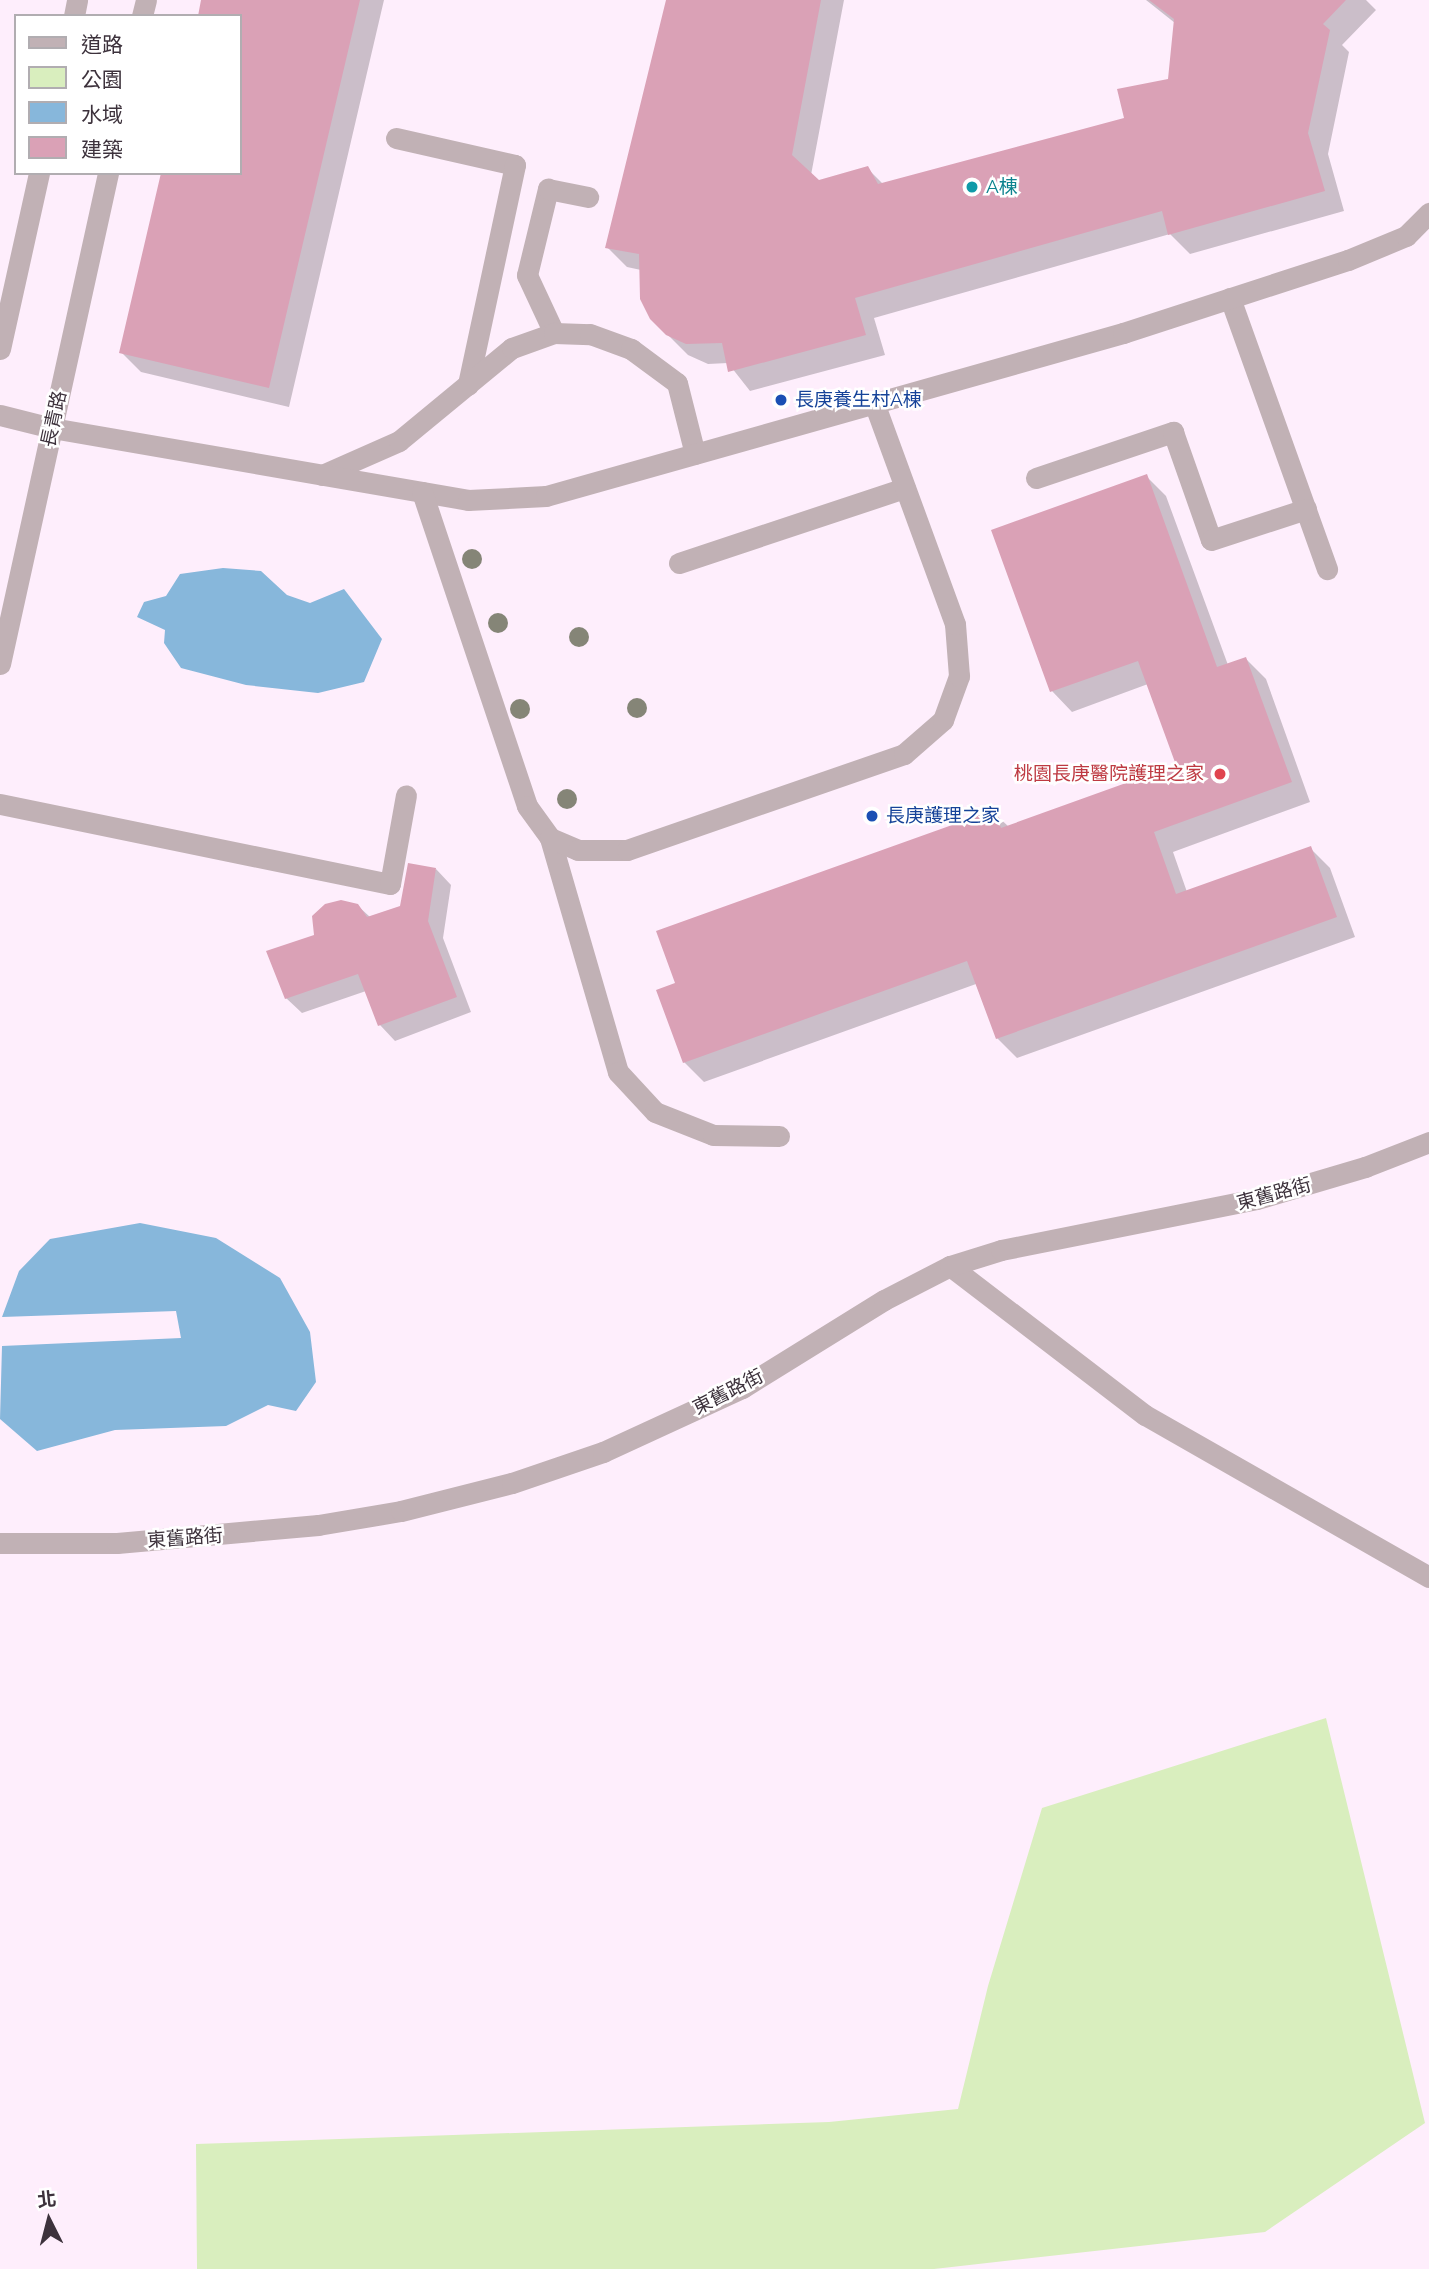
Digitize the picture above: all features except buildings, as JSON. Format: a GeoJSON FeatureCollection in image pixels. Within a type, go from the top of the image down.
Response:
{"type":"FeatureCollection","features":[{"type":"Feature","properties":{"kind":"street"},"geometry":{"type":"LineString","coordinates":[[396,138],[515,165],[468,385]]}},
{"type":"Feature","properties":{"kind":"street"},"geometry":{"type":"LineString","coordinates":[[0,349],[39,175]]}},
{"type":"Feature","properties":{"kind":"street","name":"長青路"},"geometry":{"type":"LineString","coordinates":[[0,664],[108,175]]}},
{"type":"Feature","properties":{"kind":"street"},"geometry":{"type":"LineString","coordinates":[[554,333],[527,275],[545,201],[548,189],[588,197]]}},
{"type":"Feature","properties":{"kind":"street"},"geometry":{"type":"LineString","coordinates":[[0,415],[52,428],[468,500],[546,496],[1230,298],[1406,236],[1429,213]]}},
{"type":"Feature","properties":{"kind":"street"},"geometry":{"type":"LineString","coordinates":[[1230,298],[1326,569]]}},
{"type":"Feature","properties":{"kind":"street"},"geometry":{"type":"LineString","coordinates":[[322,475],[399,441],[512,348],[554,333],[590,334],[631,349],[677,383],[695,454]]}},
{"type":"Feature","properties":{"kind":"street"},"geometry":{"type":"LineString","coordinates":[[550,838],[578,850],[627,850],[904,754],[943,720],[959,676],[955,624],[874,403]]}},
{"type":"Feature","properties":{"kind":"street"},"geometry":{"type":"LineString","coordinates":[[1036,478],[1173,432],[1211,540],[1306,509]]}},
{"type":"Feature","properties":{"kind":"street"},"geometry":{"type":"LineString","coordinates":[[680,563],[905,488]]}},
{"type":"Feature","properties":{"kind":"street"},"geometry":{"type":"LineString","coordinates":[[422,492],[527,806],[550,838],[618,1072],[654,1112],[713,1135],[779,1136]]}},
{"type":"Feature","properties":{"kind":"street"},"geometry":{"type":"LineString","coordinates":[[0,804],[390,884],[406,795]]}},
{"type":"Feature","properties":{"kind":"street","name":"東舊路街"},"geometry":{"type":"LineString","coordinates":[[0,1543],[117,1543],[318,1525],[401,1511],[512,1483],[603,1452],[742,1388],[884,1300],[950,1266],[1001,1250],[1257,1199],[1366,1167],[1429,1142]]}},
{"type":"Feature","properties":{"kind":"street"},"geometry":{"type":"LineString","coordinates":[[950,1266],[1146,1415],[1429,1577]]}},
{"type":"Feature","properties":{"kind":"green space"},"geometry":{"type":"Polygon","coordinates":[[[1326,1718],[1425,2123],[1265,2232],[934,2269],[197,2269],[196,2144],[829,2122],[958,2109],[988,1986],[1042,1808],[1326,1718]]]}},
{"type":"Feature","properties":{"kind":"water"},"geometry":{"type":"Polygon","coordinates":[[[223,568],[261,571],[287,595],[310,603],[344,589],[382,639],[364,682],[318,693],[246,685],[181,668],[164,643],[165,630],[137,617],[144,602],[166,596],[180,574],[223,568]]]}},
{"type":"Feature","properties":{"kind":"water"},"geometry":{"type":"Polygon","coordinates":[[[140,1223],[216,1238],[280,1278],[310,1332],[316,1382],[296,1411],[268,1405],[226,1426],[115,1430],[37,1451],[0,1419],[2,1346],[181,1338],[176,1311],[2,1317],[19,1271],[50,1239],[140,1223]]]}},
{"type":"Feature","properties":{"kind":"place","name":"A棟"},"geometry":{"type":"Point","coordinates":[972,187]}},
{"type":"Feature","properties":{"kind":"place","name":"長庚養生村A棟"},"geometry":{"type":"Point","coordinates":[781,400]}},
{"type":"Feature","properties":{"kind":"place","name":"桃園長庚醫院護理之家"},"geometry":{"type":"Point","coordinates":[1220,774]}},
{"type":"Feature","properties":{"kind":"place","name":"長庚護理之家"},"geometry":{"type":"Point","coordinates":[872,816]}}]}
